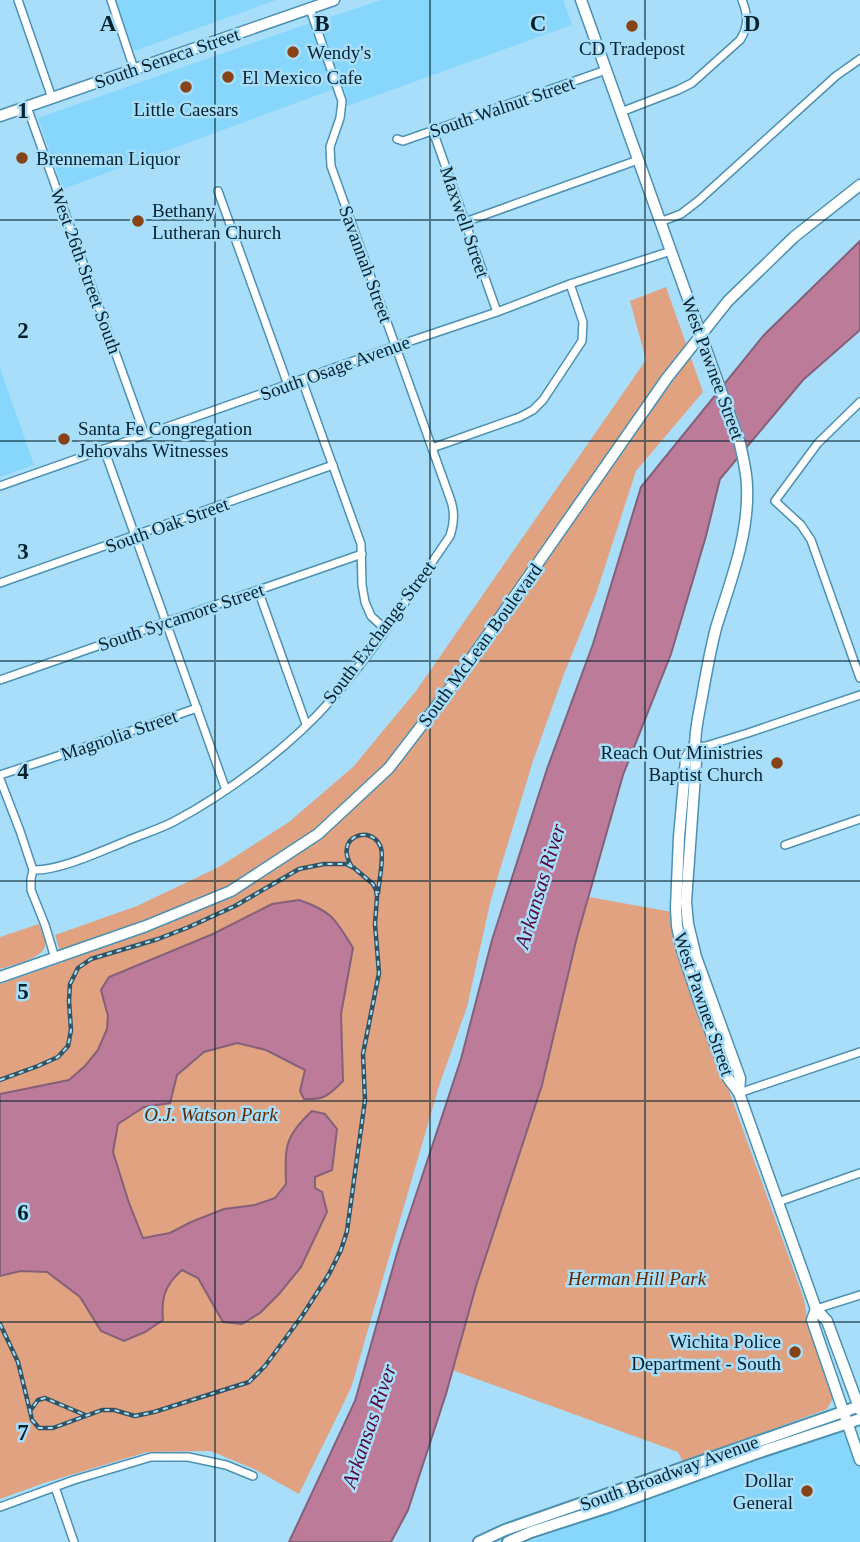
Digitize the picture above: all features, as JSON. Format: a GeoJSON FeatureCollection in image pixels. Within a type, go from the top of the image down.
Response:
{"type":"FeatureCollection","features":[{"type":"Feature","properties":{"kind":"main road","name":"South Seneca Street"},"geometry":{"type":"LineString","coordinates":[[0,116],[334,0]]}},
{"type":"Feature","properties":{"kind":"main road","name":"West Pawnee Street"},"geometry":{"type":"LineString","coordinates":[[581,0],[740,444],[747,487],[744,533],[710,654],[694,747],[686,760],[679,836],[677,926],[699,1001],[728,1078],[739,1093],[816,1310]]}},
{"type":"Feature","properties":{"kind":"main road","name":"South McLean Boulevard"},"geometry":{"type":"LineString","coordinates":[[0,977],[146,926],[231,891],[318,834],[389,768],[455,682],[667,378],[728,301],[794,237],[860,185]]}},
{"type":"Feature","properties":{"kind":"main road"},"geometry":{"type":"LineString","coordinates":[[860,1408],[827,1321],[816,1310],[812,1320],[860,1460]]}},
{"type":"Feature","properties":{"kind":"main road","name":"South Broadway Avenue"},"geometry":{"type":"LineString","coordinates":[[507,1538],[843,1412],[860,1408]]}},
{"type":"Feature","properties":{"kind":"main road","name":"South Broadway Avenue"},"geometry":{"type":"LineString","coordinates":[[480,1542],[531,1532],[860,1419]]}},
{"type":"Feature","properties":{"kind":"street"},"geometry":{"type":"LineString","coordinates":[[18,0],[52,98]]}},
{"type":"Feature","properties":{"kind":"street"},"geometry":{"type":"LineString","coordinates":[[111,0],[134,69]]}},
{"type":"Feature","properties":{"kind":"street"},"geometry":{"type":"LineString","coordinates":[[621,112],[692,83],[740,40],[748,21],[742,0]]}},
{"type":"Feature","properties":{"kind":"street","name":"Savannah Street"},"geometry":{"type":"LineString","coordinates":[[310,9],[342,101],[340,118],[330,147],[330,159],[337,185],[451,501],[454,518]]}},
{"type":"Feature","properties":{"kind":"street"},"geometry":{"type":"LineString","coordinates":[[660,222],[681,214],[698,201],[836,76],[860,59]]}},
{"type":"Feature","properties":{"kind":"street","name":"South Walnut Street"},"geometry":{"type":"LineString","coordinates":[[397,139],[403,141],[606,70]]}},
{"type":"Feature","properties":{"kind":"street","name":"West 26th Street South"},"geometry":{"type":"LineString","coordinates":[[27,107],[145,435]]}},
{"type":"Feature","properties":{"kind":"street","name":"Maxwell Street"},"geometry":{"type":"LineString","coordinates":[[433,131],[496,312]]}},
{"type":"Feature","properties":{"kind":"street"},"geometry":{"type":"LineString","coordinates":[[464,222],[638,160]]}},
{"type":"Feature","properties":{"kind":"street"},"geometry":{"type":"LineString","coordinates":[[218,191],[288,385]]}},
{"type":"Feature","properties":{"kind":"street","name":"South Osage Avenue"},"geometry":{"type":"LineString","coordinates":[[0,486],[671,251]]}},
{"type":"Feature","properties":{"kind":"street"},"geometry":{"type":"LineString","coordinates":[[432,448],[520,417],[543,400],[582,341],[583,321],[570,285]]}},
{"type":"Feature","properties":{"kind":"street"},"geometry":{"type":"LineString","coordinates":[[302,380],[359,537],[365,602],[371,616],[385,629]]}},
{"type":"Feature","properties":{"kind":"street"},"geometry":{"type":"LineString","coordinates":[[860,402],[818,443],[775,501],[801,525],[811,540],[860,678]]}},
{"type":"Feature","properties":{"kind":"street"},"geometry":{"type":"LineString","coordinates":[[104,449],[226,790]]}},
{"type":"Feature","properties":{"kind":"street","name":"South Oak Street"},"geometry":{"type":"LineString","coordinates":[[0,583],[333,465]]}},
{"type":"Feature","properties":{"kind":"street","name":"South Exchange Street"},"geometry":{"type":"LineString","coordinates":[[33,870],[43,871],[100,852],[172,822],[240,781],[280,749],[331,700],[385,629],[450,536],[454,518]]}},
{"type":"Feature","properties":{"kind":"street","name":"South Sycamore Street"},"geometry":{"type":"LineString","coordinates":[[0,680],[362,554]]}},
{"type":"Feature","properties":{"kind":"street"},"geometry":{"type":"LineString","coordinates":[[258,590],[306,724]]}},
{"type":"Feature","properties":{"kind":"street"},"geometry":{"type":"LineString","coordinates":[[694,747],[748,733],[860,695]]}},
{"type":"Feature","properties":{"kind":"street","name":"Magnolia Street"},"geometry":{"type":"LineString","coordinates":[[0,777],[197,708]]}},
{"type":"Feature","properties":{"kind":"street"},"geometry":{"type":"LineString","coordinates":[[0,777],[33,870],[31,890],[55,958]]}},
{"type":"Feature","properties":{"kind":"street"},"geometry":{"type":"LineString","coordinates":[[785,845],[860,819]]}},
{"type":"Feature","properties":{"kind":"street"},"geometry":{"type":"LineString","coordinates":[[739,1093],[860,1052]]}},
{"type":"Feature","properties":{"kind":"street"},"geometry":{"type":"LineString","coordinates":[[778,1202],[860,1173]]}},
{"type":"Feature","properties":{"kind":"street"},"geometry":{"type":"LineString","coordinates":[[816,1310],[860,1295]]}},
{"type":"Feature","properties":{"kind":"street"},"geometry":{"type":"LineString","coordinates":[[0,1507],[151,1457],[188,1457],[226,1465],[254,1476]]}},
{"type":"Feature","properties":{"kind":"street"},"geometry":{"type":"LineString","coordinates":[[55,1487],[74,1542]]}},
{"type":"Feature","properties":{"kind":"shaded area"},"geometry":{"type":"Polygon","coordinates":[[[116,0],[276,0],[134,51],[116,0]]]}},
{"type":"Feature","properties":{"kind":"shaded area"},"geometry":{"type":"Polygon","coordinates":[[[381,0],[563,0],[572,25],[347,106],[347,98],[319,21],[381,0]]]}},
{"type":"Feature","properties":{"kind":"shaded area"},"geometry":{"type":"Polygon","coordinates":[[[310,23],[334,89],[63,189],[38,118],[310,23]]]}},
{"type":"Feature","properties":{"kind":"shaded area"},"geometry":{"type":"Polygon","coordinates":[[[0,368],[34,465],[0,477],[0,368]]]}},
{"type":"Feature","properties":{"kind":"shaded area"},"geometry":{"type":"Polygon","coordinates":[[[847,1423],[860,1462],[860,1542],[529,1542],[847,1423]]]}},
{"type":"Feature","properties":{"kind":"green space","name":"O.J. Watson Park"},"geometry":{"type":"Polygon","coordinates":[[[666,287],[703,392],[636,471],[596,594],[533,761],[491,899],[467,1007],[439,1086],[351,1388],[299,1494],[254,1469],[211,1451],[147,1452],[0,1499],[0,984],[63,962],[55,935],[137,906],[219,867],[289,822],[353,767],[416,691],[646,360],[630,301],[666,287]]]}},
{"type":"Feature","properties":{"kind":"green space","name":"Herman Hill Park"},"geometry":{"type":"Polygon","coordinates":[[[589,897],[672,912],[688,977],[804,1299],[808,1324],[832,1393],[827,1409],[683,1462],[678,1452],[452,1370],[589,897]]]}},
{"type":"Feature","properties":{"kind":"green space"},"geometry":{"type":"Polygon","coordinates":[[[39,924],[45,940],[43,951],[26,961],[0,969],[0,937],[39,924]]]}},
{"type":"Feature","properties":{"kind":"water","name":"Arkansas River"},"geometry":{"type":"Polygon","coordinates":[[[860,241],[860,330],[803,380],[720,479],[671,654],[623,775],[577,937],[542,1085],[476,1286],[446,1394],[408,1510],[391,1542],[289,1542],[355,1401],[399,1246],[461,1059],[492,940],[547,769],[593,644],[641,487],[764,335],[860,241]]]}},
{"type":"Feature","properties":{"kind":"water"},"geometry":{"type":"Polygon","coordinates":[[[299,900],[332,917],[353,948],[341,1014],[343,1081],[326,1096],[304,1099],[300,1091],[305,1070],[266,1050],[237,1043],[204,1052],[177,1075],[170,1103],[144,1107],[118,1124],[113,1152],[143,1238],[170,1233],[224,1209],[255,1205],[275,1198],[286,1184],[286,1151],[291,1136],[312,1111],[325,1114],[337,1129],[332,1170],[315,1177],[315,1188],[322,1192],[327,1212],[301,1267],[260,1313],[242,1324],[223,1322],[198,1278],[182,1270],[165,1292],[163,1320],[124,1341],[101,1331],[80,1297],[47,1272],[21,1271],[0,1276],[0,1094],[69,1080],[85,1066],[98,1050],[107,1029],[108,1016],[101,990],[109,977],[213,934],[272,904],[299,900]]]}},
{"type":"Feature","properties":{"kind":"railway"},"geometry":{"type":"LineString","coordinates":[[352,867],[347,856],[350,841],[363,835],[377,840],[382,858],[378,893]]}},
{"type":"Feature","properties":{"kind":"railway"},"geometry":{"type":"LineString","coordinates":[[0,1080],[58,1057],[68,1046],[71,1030],[70,984],[78,968],[91,959],[189,927],[235,906],[299,869],[324,864],[346,864],[373,884],[377,897],[375,924],[379,973],[363,1054],[365,1100],[347,1231],[329,1274],[265,1366],[249,1382],[154,1412],[135,1416],[114,1410],[102,1410],[53,1428],[39,1428],[32,1420],[30,1411],[38,1400],[45,1398],[85,1415]]}},
{"type":"Feature","properties":{"kind":"railway"},"geometry":{"type":"LineString","coordinates":[[0,1324],[18,1362],[30,1411]]}},
{"type":"Feature","properties":{"kind":"place","name":"CD Tradepost"},"geometry":{"type":"Point","coordinates":[632,26]}},
{"type":"Feature","properties":{"kind":"place","name":"Wendy's"},"geometry":{"type":"Point","coordinates":[293,52]}},
{"type":"Feature","properties":{"kind":"place","name":"El Mexico Cafe"},"geometry":{"type":"Point","coordinates":[228,77]}},
{"type":"Feature","properties":{"kind":"place","name":"Little Caesars"},"geometry":{"type":"Point","coordinates":[186,87]}},
{"type":"Feature","properties":{"kind":"place","name":"Brenneman Liquor"},"geometry":{"type":"Point","coordinates":[22,158]}},
{"type":"Feature","properties":{"kind":"place","name":"Bethany Lutheran Church"},"geometry":{"type":"Point","coordinates":[138,221]}},
{"type":"Feature","properties":{"kind":"place","name":"Santa Fe Congregation Jehovahs Witnesses"},"geometry":{"type":"Point","coordinates":[64,439]}},
{"type":"Feature","properties":{"kind":"place","name":"Reach Out Ministries Baptist Church"},"geometry":{"type":"Point","coordinates":[777,763]}},
{"type":"Feature","properties":{"kind":"place","name":"Wichita Police Department - South"},"geometry":{"type":"Point","coordinates":[795,1352]}},
{"type":"Feature","properties":{"kind":"place","name":"Dollar General"},"geometry":{"type":"Point","coordinates":[807,1491]}}]}
